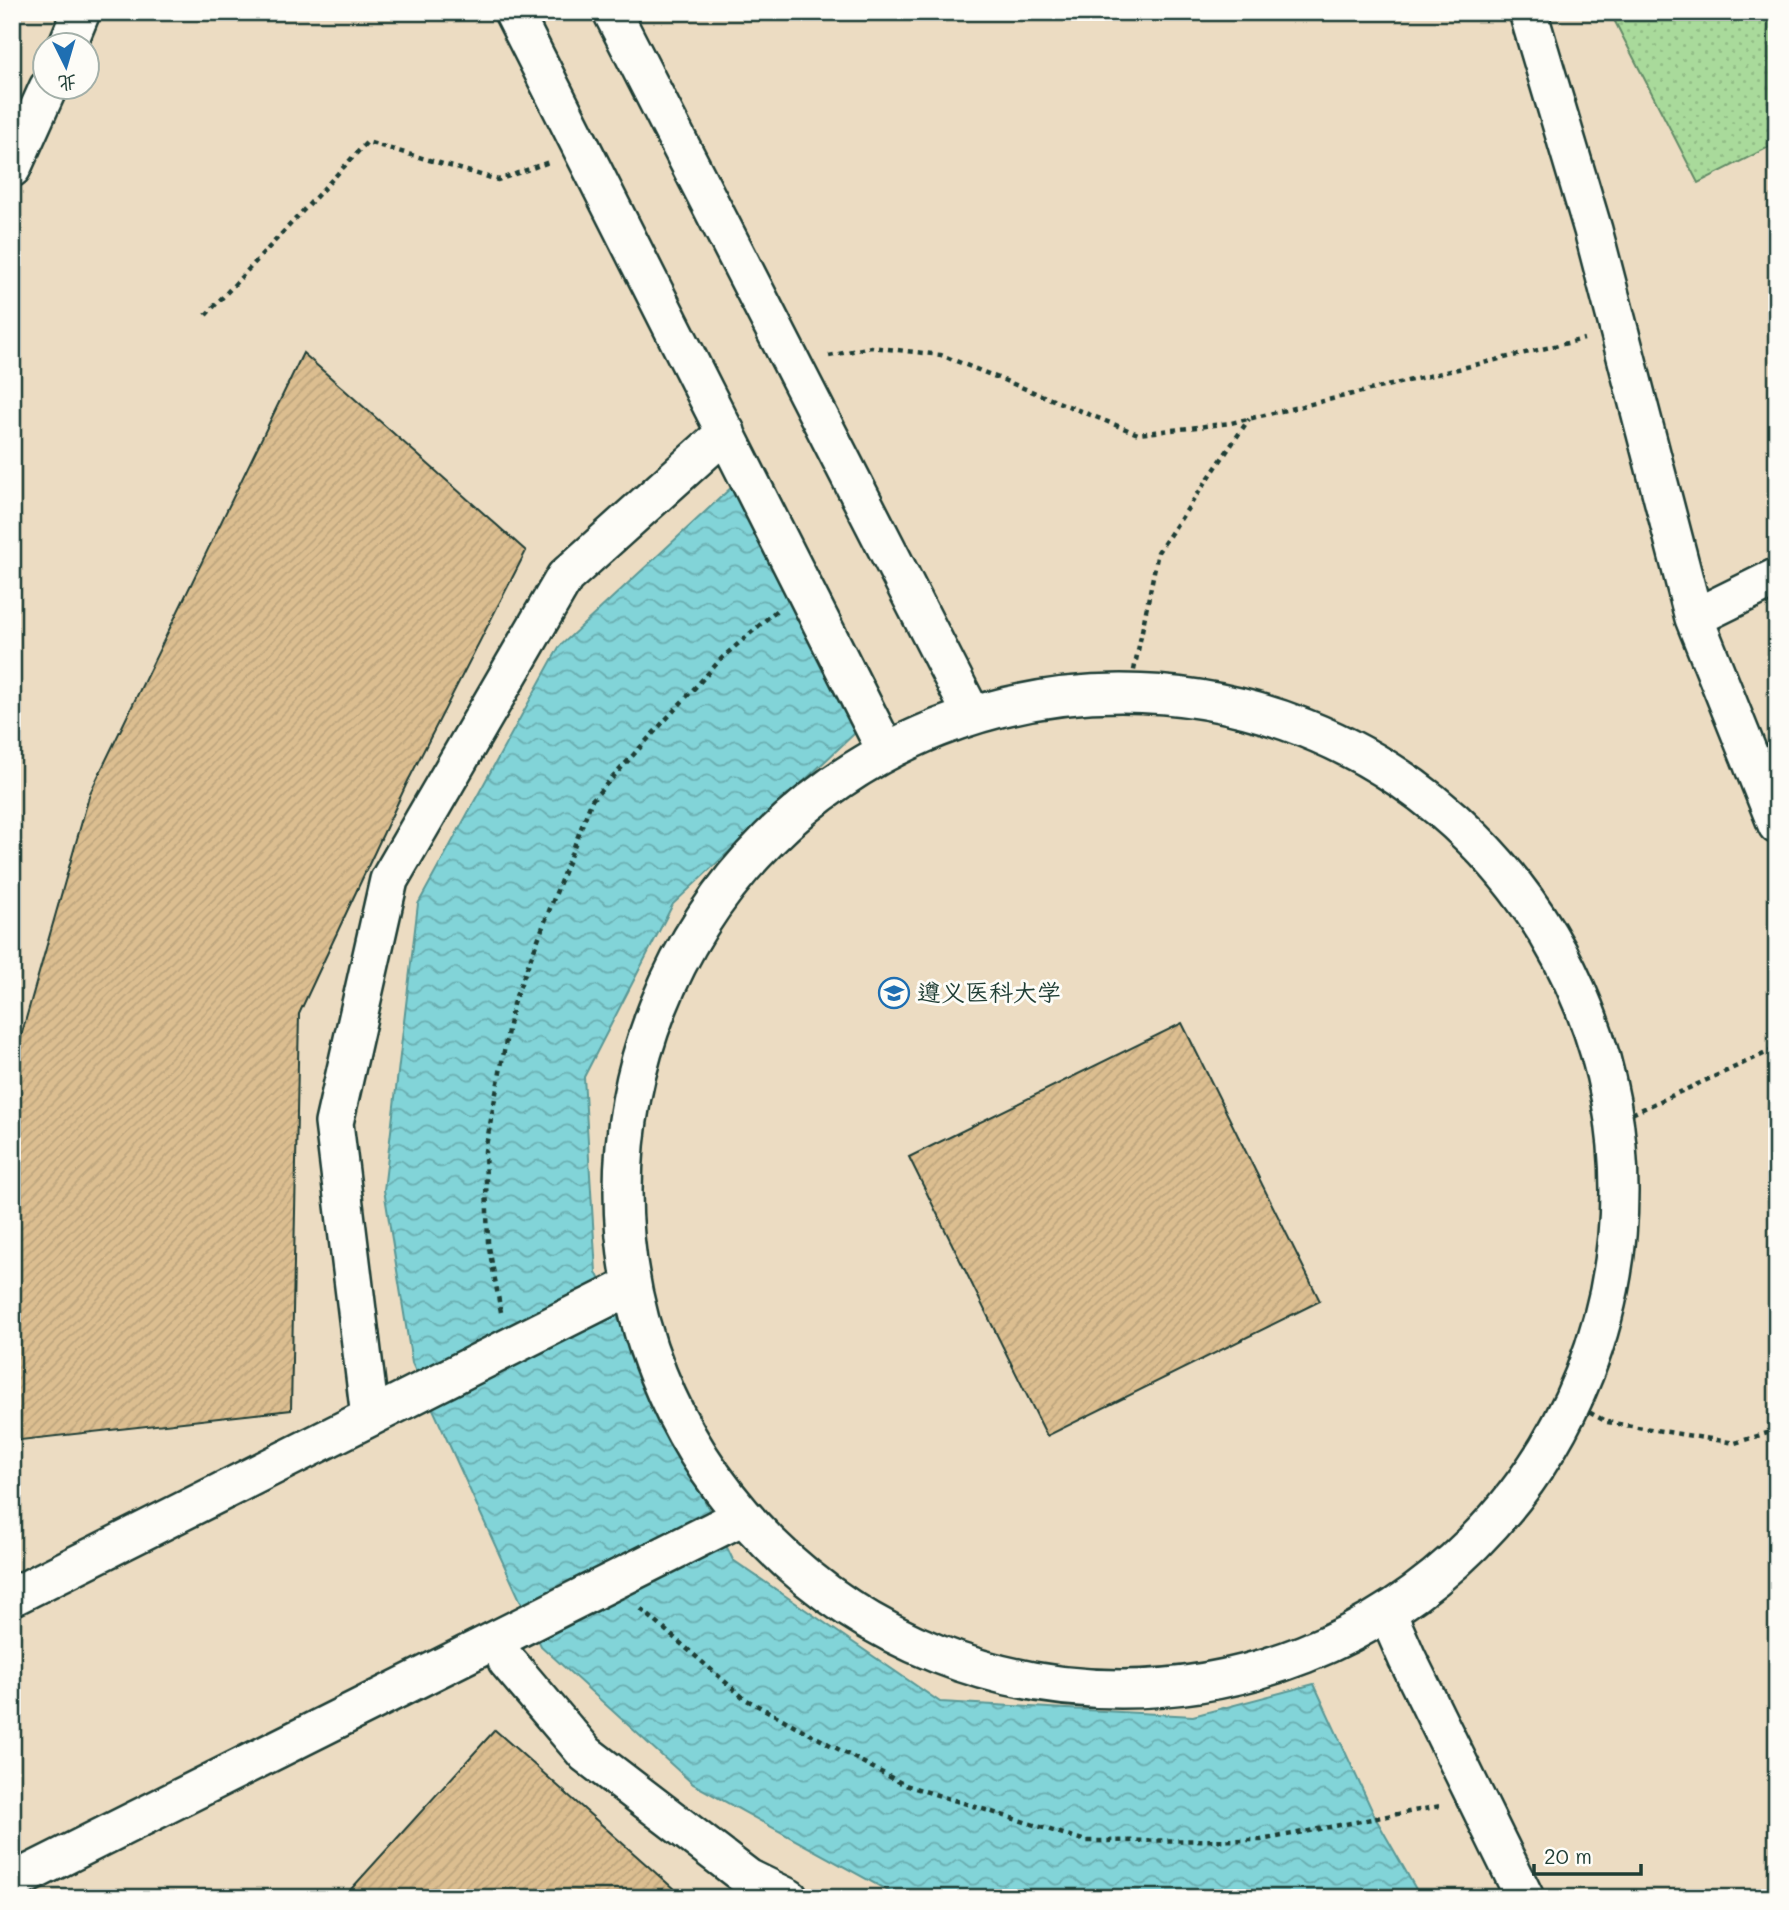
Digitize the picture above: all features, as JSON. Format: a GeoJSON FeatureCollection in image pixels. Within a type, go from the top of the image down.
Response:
{"type":"FeatureCollection","features":[{"type":"Feature","properties":{"kind":"street"},"geometry":{"type":"LineString","coordinates":[[73,32],[81,12]]}},
{"type":"Feature","properties":{"kind":"street"},"geometry":{"type":"LineString","coordinates":[[513,12],[886,749]]}},
{"type":"Feature","properties":{"kind":"street"},"geometry":{"type":"LineString","coordinates":[[612,12],[971,713]]}},
{"type":"Feature","properties":{"kind":"street"},"geometry":{"type":"LineString","coordinates":[[1528,12],[1593,230],[1694,618],[1777,825]]}},
{"type":"Feature","properties":{"kind":"street"},"geometry":{"type":"LineString","coordinates":[[12,168],[42,102]]}},
{"type":"Feature","properties":{"kind":"street"},"geometry":{"type":"LineString","coordinates":[[370,1417],[334,1123],[389,880],[565,577],[726,432]]}},
{"type":"Feature","properties":{"kind":"street"},"geometry":{"type":"LineString","coordinates":[[1694,618],[1777,578]]}},
{"type":"Feature","properties":{"kind":"street"},"geometry":{"type":"LineString","coordinates":[[1130,690],[1288,718],[1429,794],[1539,911],[1606,1056],[1624,1215],[1591,1372],[1509,1510],[1388,1615],[1258,1673],[1116,1692],[976,1671],[846,1611],[739,1518],[668,1410],[627,1287],[622,1129],[666,976],[757,844],[886,749],[971,713],[1130,690]]}},
{"type":"Feature","properties":{"kind":"street"},"geometry":{"type":"LineString","coordinates":[[12,1597],[627,1287]]}},
{"type":"Feature","properties":{"kind":"street"},"geometry":{"type":"LineString","coordinates":[[12,1882],[739,1518]]}},
{"type":"Feature","properties":{"kind":"street"},"geometry":{"type":"LineString","coordinates":[[1388,1615],[1525,1898]]}},
{"type":"Feature","properties":{"kind":"street"},"geometry":{"type":"LineString","coordinates":[[507,1661],[586,1755],[748,1878],[789,1898]]}},
{"type":"Feature","properties":{"kind":"path"},"geometry":{"type":"LineString","coordinates":[[206,315],[367,142],[498,180],[583,150]]}},
{"type":"Feature","properties":{"kind":"path"},"geometry":{"type":"LineString","coordinates":[[792,365],[871,346],[941,355],[1138,434],[1231,423],[1619,331]]}},
{"type":"Feature","properties":{"kind":"path"},"geometry":{"type":"LineString","coordinates":[[1130,690],[1158,552],[1249,419]]}},
{"type":"Feature","properties":{"kind":"path"},"geometry":{"type":"LineString","coordinates":[[508,1348],[488,1242],[485,1152],[513,1004],[592,800],[714,667],[804,586]]}},
{"type":"Feature","properties":{"kind":"path"},"geometry":{"type":"LineString","coordinates":[[1614,1122],[1777,1048]]}},
{"type":"Feature","properties":{"kind":"path"},"geometry":{"type":"LineString","coordinates":[[1572,1403],[1607,1422],[1735,1443],[1777,1430]]}},
{"type":"Feature","properties":{"kind":"path"},"geometry":{"type":"LineString","coordinates":[[614,1580],[635,1604],[745,1699],[905,1785],[1086,1841],[1261,1840],[1476,1799]]}},
{"type":"Feature","properties":{"kind":"shaded area","name":"遵义医科大学"},"geometry":{"type":"Polygon","coordinates":[[[12,12],[1777,12],[1777,1898],[12,1898],[12,12]]]}},
{"type":"Feature","properties":{"kind":"green space"},"geometry":{"type":"Polygon","coordinates":[[[1610,12],[1777,12],[1777,143],[1698,183],[1610,12]]]}},
{"type":"Feature","properties":{"kind":"water"},"geometry":{"type":"Polygon","coordinates":[[[747,473],[871,718],[673,904],[584,1077],[596,1272],[733,1560],[940,1702],[1193,1716],[1314,1684],[1376,1819],[1421,1898],[901,1898],[693,1784],[541,1646],[412,1363],[384,1190],[418,904],[559,647],[747,473]]]}},
{"type":"Feature","properties":{"kind":"building"},"geometry":{"type":"Polygon","coordinates":[[[303,353],[526,551],[406,785],[299,1014],[291,1410],[12,1441],[12,1068],[90,793],[303,353]]]}},
{"type":"Feature","properties":{"kind":"building"},"geometry":{"type":"Polygon","coordinates":[[[1182,1023],[1320,1301],[1047,1436],[909,1157],[1182,1023]]]}},
{"type":"Feature","properties":{"kind":"building"},"geometry":{"type":"Polygon","coordinates":[[[495,1730],[684,1898],[343,1898],[495,1730]]]}},
{"type":"Feature","properties":{"kind":"place","name":"遵义医科大学"},"geometry":{"type":"Point","coordinates":[894,993]}}]}
